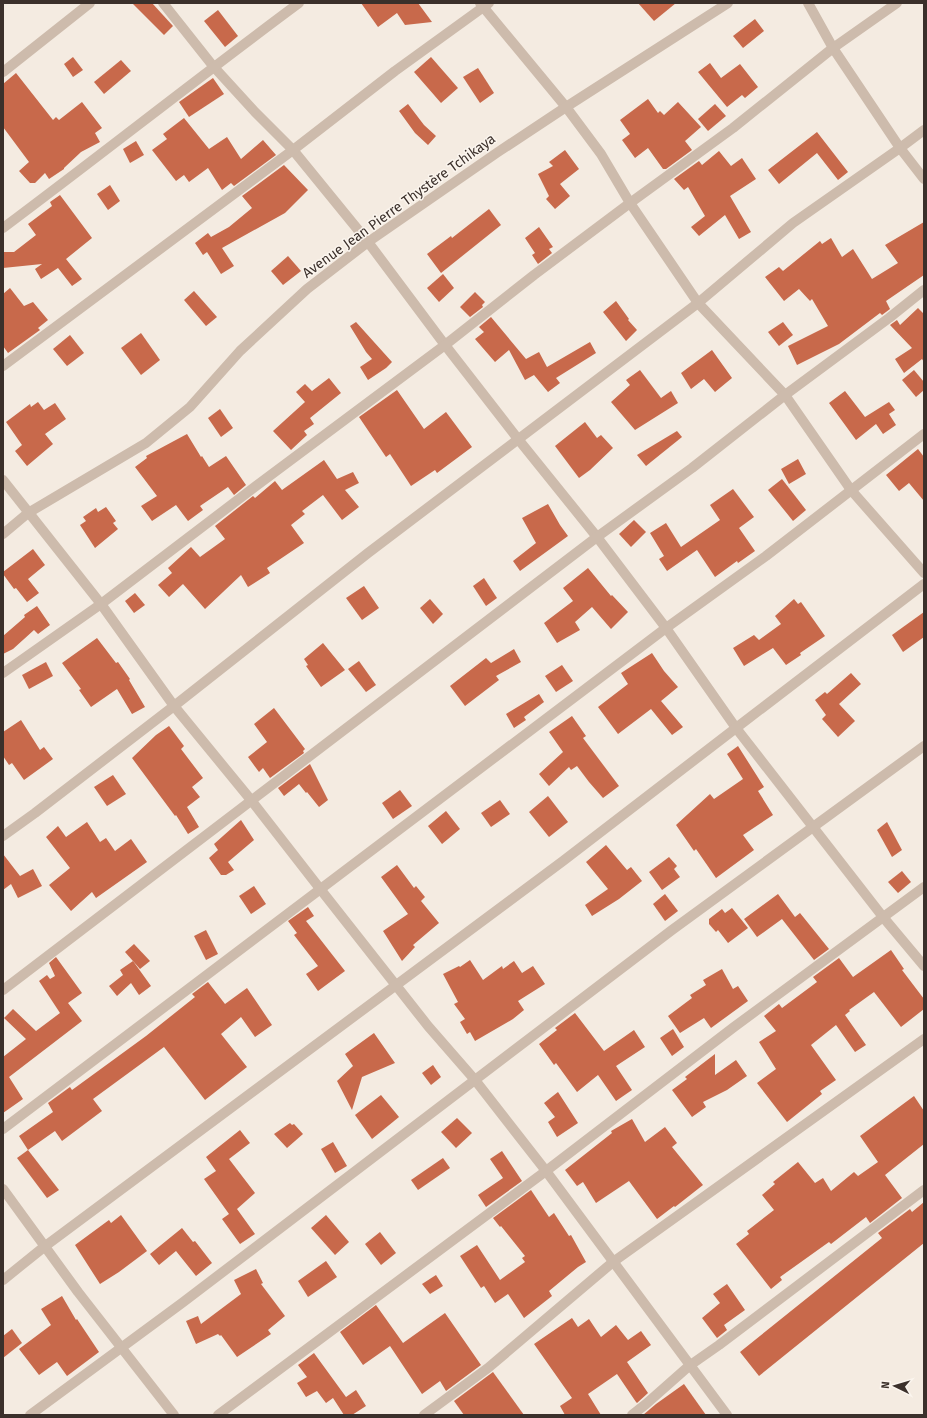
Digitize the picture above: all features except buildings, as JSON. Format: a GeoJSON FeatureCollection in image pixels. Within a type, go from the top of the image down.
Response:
{"type":"FeatureCollection","features":[{"type":"Feature","properties":{"kind":"street"},"geometry":{"type":"LineString","coordinates":[[3,72],[90,3]]}},
{"type":"Feature","properties":{"kind":"street"},"geometry":{"type":"LineString","coordinates":[[163,3],[213,66],[255,112],[293,150],[368,242],[445,345],[597,537],[666,628],[736,728],[883,917],[924,966]]}},
{"type":"Feature","properties":{"kind":"street"},"geometry":{"type":"LineString","coordinates":[[3,228],[213,66],[298,3]]}},
{"type":"Feature","properties":{"kind":"street","name":"Avenue Jean Pierre Thystère Tchikaya"},"geometry":{"type":"LineString","coordinates":[[3,534],[28,513],[146,443],[190,407],[240,351],[307,289],[368,242],[566,106],[728,3]]}},
{"type":"Feature","properties":{"kind":"street"},"geometry":{"type":"LineString","coordinates":[[808,3],[832,48],[900,148],[924,179]]}},
{"type":"Feature","properties":{"kind":"street"},"geometry":{"type":"LineString","coordinates":[[3,673],[101,604],[445,345],[534,275],[733,128],[832,48],[897,3]]}},
{"type":"Feature","properties":{"kind":"street"},"geometry":{"type":"LineString","coordinates":[[3,366],[293,150],[484,4],[566,106],[601,154],[630,203],[698,303],[785,395],[850,490],[924,572]]}},
{"type":"Feature","properties":{"kind":"street"},"geometry":{"type":"LineString","coordinates":[[3,836],[174,706],[368,553],[698,303],[793,223],[924,130]]}},
{"type":"Feature","properties":{"kind":"street"},"geometry":{"type":"LineString","coordinates":[[3,990],[597,537],[692,468],[785,395],[890,318],[924,290]]}},
{"type":"Feature","properties":{"kind":"street"},"geometry":{"type":"LineString","coordinates":[[3,1129],[666,628],[766,556],[924,434]]}},
{"type":"Feature","properties":{"kind":"street"},"geometry":{"type":"LineString","coordinates":[[3,480],[101,604],[174,706],[251,800],[428,1026],[475,1080],[546,1171],[689,1366],[727,1415]]}},
{"type":"Feature","properties":{"kind":"street"},"geometry":{"type":"LineString","coordinates":[[3,1280],[44,1247],[563,862],[924,584]]}},
{"type":"Feature","properties":{"kind":"street"},"geometry":{"type":"LineString","coordinates":[[30,1415],[188,1299],[672,930],[924,746]]}},
{"type":"Feature","properties":{"kind":"street"},"geometry":{"type":"LineString","coordinates":[[218,1415],[546,1171],[734,1027],[924,887]]}},
{"type":"Feature","properties":{"kind":"street"},"geometry":{"type":"LineString","coordinates":[[424,1415],[488,1368],[613,1262],[924,1039]]}},
{"type":"Feature","properties":{"kind":"street"},"geometry":{"type":"LineString","coordinates":[[3,1189],[44,1247],[174,1415]]}},
{"type":"Feature","properties":{"kind":"street"},"geometry":{"type":"LineString","coordinates":[[632,1415],[689,1366],[924,1190]]}}]}
